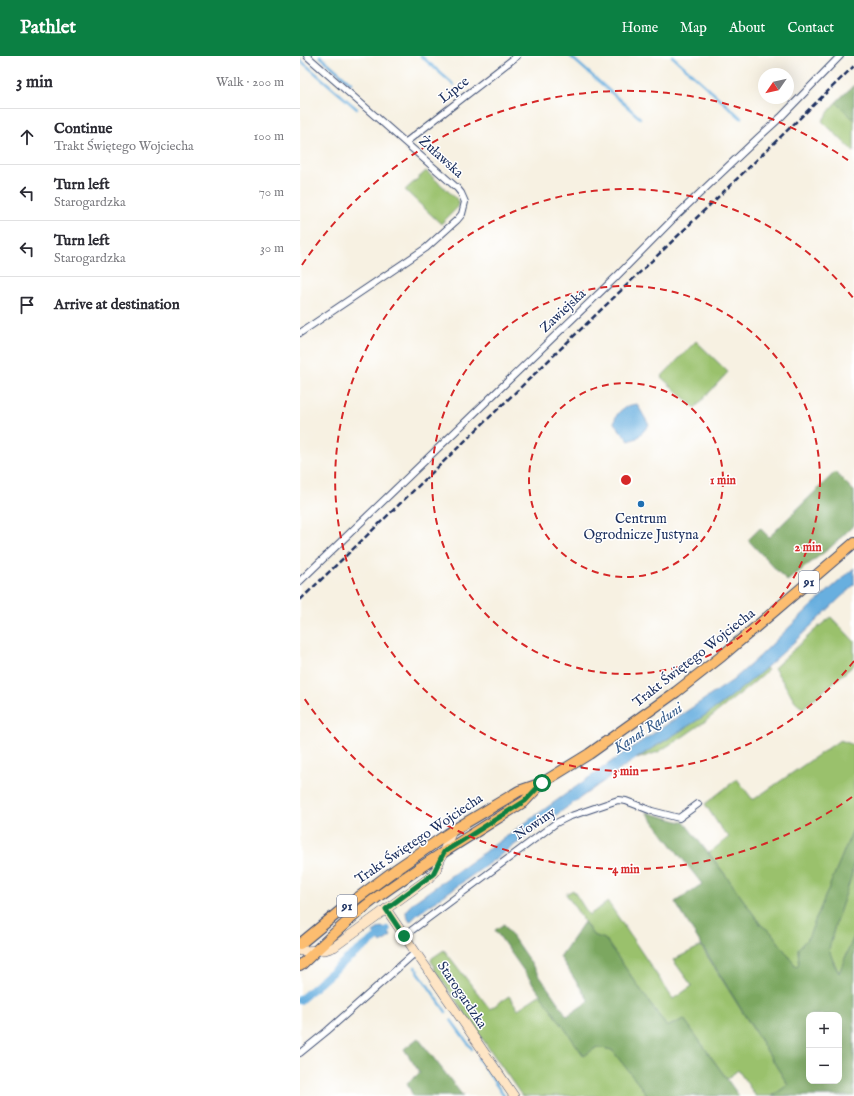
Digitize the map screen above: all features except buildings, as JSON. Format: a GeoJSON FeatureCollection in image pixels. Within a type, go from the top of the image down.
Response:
{"type":"FeatureCollection","features":[{"type":"Feature","properties":{"kind":"main road","name":"Trakt Świętego Wojciecha"},"geometry":{"type":"LineString","coordinates":[[300,944],[346,906],[452,831],[519,791],[542,783],[589,754],[699,674],[854,543]]}},
{"type":"Feature","properties":{"kind":"main road","name":"Trakt Świętego Wojciecha"},"geometry":{"type":"LineString","coordinates":[[300,966],[341,927],[372,901],[401,880],[525,801],[542,783]]}},
{"type":"Feature","properties":{"kind":"main road"},"geometry":{"type":"LineString","coordinates":[[300,951],[326,950],[334,946],[433,874],[452,831]]}},
{"type":"Feature","properties":{"kind":"main road","name":"Starogardzka"},"geometry":{"type":"LineString","coordinates":[[386,909],[514,1096]]}},
{"type":"Feature","properties":{"kind":"street","name":"Żuławska"},"geometry":{"type":"LineString","coordinates":[[300,333],[426,248],[448,229],[462,214],[465,202],[462,193],[307,56]]}},
{"type":"Feature","properties":{"kind":"street","name":"Lipce"},"geometry":{"type":"LineString","coordinates":[[406,142],[517,56]]}},
{"type":"Feature","properties":{"kind":"street","name":"Zawiejska"},"geometry":{"type":"LineString","coordinates":[[300,581],[616,277],[708,186],[781,118],[840,56]]}},
{"type":"Feature","properties":{"kind":"street","name":"Nowiny"},"geometry":{"type":"LineString","coordinates":[[404,936],[523,846],[556,823],[568,817],[618,800],[626,801],[652,811],[679,818],[698,804]]}},
{"type":"Feature","properties":{"kind":"street"},"geometry":{"type":"LineString","coordinates":[[300,1053],[416,952]]}},
{"type":"Feature","properties":{"kind":"green space"},"geometry":{"type":"Polygon","coordinates":[[[854,85],[854,120],[836,102],[854,85]]]}},
{"type":"Feature","properties":{"kind":"green space"},"geometry":{"type":"Polygon","coordinates":[[[836,102],[854,120],[854,152],[822,121],[836,102]]]}},
{"type":"Feature","properties":{"kind":"green space"},"geometry":{"type":"Polygon","coordinates":[[[426,171],[459,201],[458,207],[441,224],[405,190],[426,171]]]}},
{"type":"Feature","properties":{"kind":"green space"},"geometry":{"type":"Polygon","coordinates":[[[696,341],[728,372],[695,408],[661,377],[696,341]]]}},
{"type":"Feature","properties":{"kind":"green space"},"geometry":{"type":"Polygon","coordinates":[[[835,472],[854,491],[854,525],[831,547],[787,581],[748,540],[760,528],[769,537],[835,472]]]}},
{"type":"Feature","properties":{"kind":"green space"},"geometry":{"type":"Polygon","coordinates":[[[831,617],[854,641],[854,665],[803,708],[797,704],[774,668],[831,617]]]}},
{"type":"Feature","properties":{"kind":"green space"},"geometry":{"type":"Polygon","coordinates":[[[766,668],[768,670],[751,685],[707,720],[658,752],[637,759],[723,703],[766,668]]]}},
{"type":"Feature","properties":{"kind":"green space"},"geometry":{"type":"Polygon","coordinates":[[[840,740],[854,745],[854,827],[808,938],[798,949],[798,966],[795,965],[771,932],[761,925],[709,853],[729,837],[720,827],[705,804],[737,779],[753,800],[840,740]]]}},
{"type":"Feature","properties":{"kind":"green space"},"geometry":{"type":"Polygon","coordinates":[[[646,812],[684,822],[730,881],[761,925],[771,932],[797,966],[799,963],[798,949],[808,938],[854,827],[854,862],[850,881],[835,925],[829,949],[839,973],[854,936],[854,1096],[772,1096],[788,1085],[675,902],[702,884],[646,812]]]}},
{"type":"Feature","properties":{"kind":"green space"},"geometry":{"type":"Polygon","coordinates":[[[854,862],[854,936],[839,973],[829,949],[835,925],[850,881],[854,862]]]}},
{"type":"Feature","properties":{"kind":"green space"},"geometry":{"type":"Polygon","coordinates":[[[573,890],[589,915],[608,902],[673,999],[692,986],[673,960],[701,946],[788,1085],[772,1096],[755,1096],[738,1070],[727,1079],[684,1019],[667,1027],[605,939],[593,935],[566,894],[573,890]]]}},
{"type":"Feature","properties":{"kind":"green space"},"geometry":{"type":"Polygon","coordinates":[[[584,922],[593,935],[605,939],[667,1027],[684,1019],[739,1096],[648,1096],[612,1050],[597,1047],[584,1056],[495,930],[504,924],[567,1016],[589,1001],[560,957],[584,922]]]}},
{"type":"Feature","properties":{"kind":"green space"},"geometry":{"type":"Polygon","coordinates":[[[444,950],[490,1009],[509,996],[518,1009],[541,994],[584,1056],[597,1047],[612,1050],[648,1096],[522,1096],[434,969],[435,967],[431,961],[432,958],[444,950]]]}},
{"type":"Feature","properties":{"kind":"green space"},"geometry":{"type":"Polygon","coordinates":[[[418,1038],[463,1096],[413,1096],[407,1083],[420,1073],[404,1049],[418,1038]]]}},
{"type":"Feature","properties":{"kind":"water"},"geometry":{"type":"Polygon","coordinates":[[[637,404],[649,425],[637,438],[629,441],[614,423],[617,415],[622,409],[637,404]]]}},
{"type":"Feature","properties":{"kind":"water"},"geometry":{"type":"Polygon","coordinates":[[[854,568],[854,585],[772,663],[730,698],[701,718],[642,754],[419,913],[410,922],[406,911],[414,902],[618,757],[732,681],[809,608],[854,568]]]}},
{"type":"Feature","properties":{"kind":"water"},"geometry":{"type":"Polygon","coordinates":[[[381,927],[386,929],[391,936],[381,943],[373,932],[381,927]]]}},
{"type":"Feature","properties":{"kind":"waterway"},"geometry":{"type":"LineString","coordinates":[[320,56],[351,83]]}},
{"type":"Feature","properties":{"kind":"waterway"},"geometry":{"type":"LineString","coordinates":[[421,56],[454,85]]}},
{"type":"Feature","properties":{"kind":"waterway"},"geometry":{"type":"LineString","coordinates":[[570,56],[640,118]]}},
{"type":"Feature","properties":{"kind":"waterway"},"geometry":{"type":"LineString","coordinates":[[672,56],[741,118]]}},
{"type":"Feature","properties":{"kind":"waterway"},"geometry":{"type":"LineString","coordinates":[[300,60],[357,109]]}},
{"type":"Feature","properties":{"kind":"waterway","name":"Kanał Raduni"},"geometry":{"type":"LineString","coordinates":[[300,1000],[346,960],[387,930]]}},
{"type":"Feature","properties":{"kind":"waterway"},"geometry":{"type":"LineString","coordinates":[[415,967],[446,1012]]}},
{"type":"Feature","properties":{"kind":"waterway"},"geometry":{"type":"LineString","coordinates":[[451,1020],[472,1049]]}},
{"type":"Feature","properties":{"kind":"waterway"},"geometry":{"type":"LineString","coordinates":[[478,1058],[504,1096]]}},
{"type":"Feature","properties":{"kind":"railway"},"geometry":{"type":"LineString","coordinates":[[300,600],[854,66]]}},
{"type":"Feature","properties":{"kind":"place","name":"Centrum Ogrodnicze Justyna"},"geometry":{"type":"Point","coordinates":[641,504]}},
{"type":"Feature","properties":{"kind":"route"},"geometry":{"type":"LineString","coordinates":[[404,936],[386,909],[429,878],[436,870],[444,852],[525,801],[542,783]]}}]}
